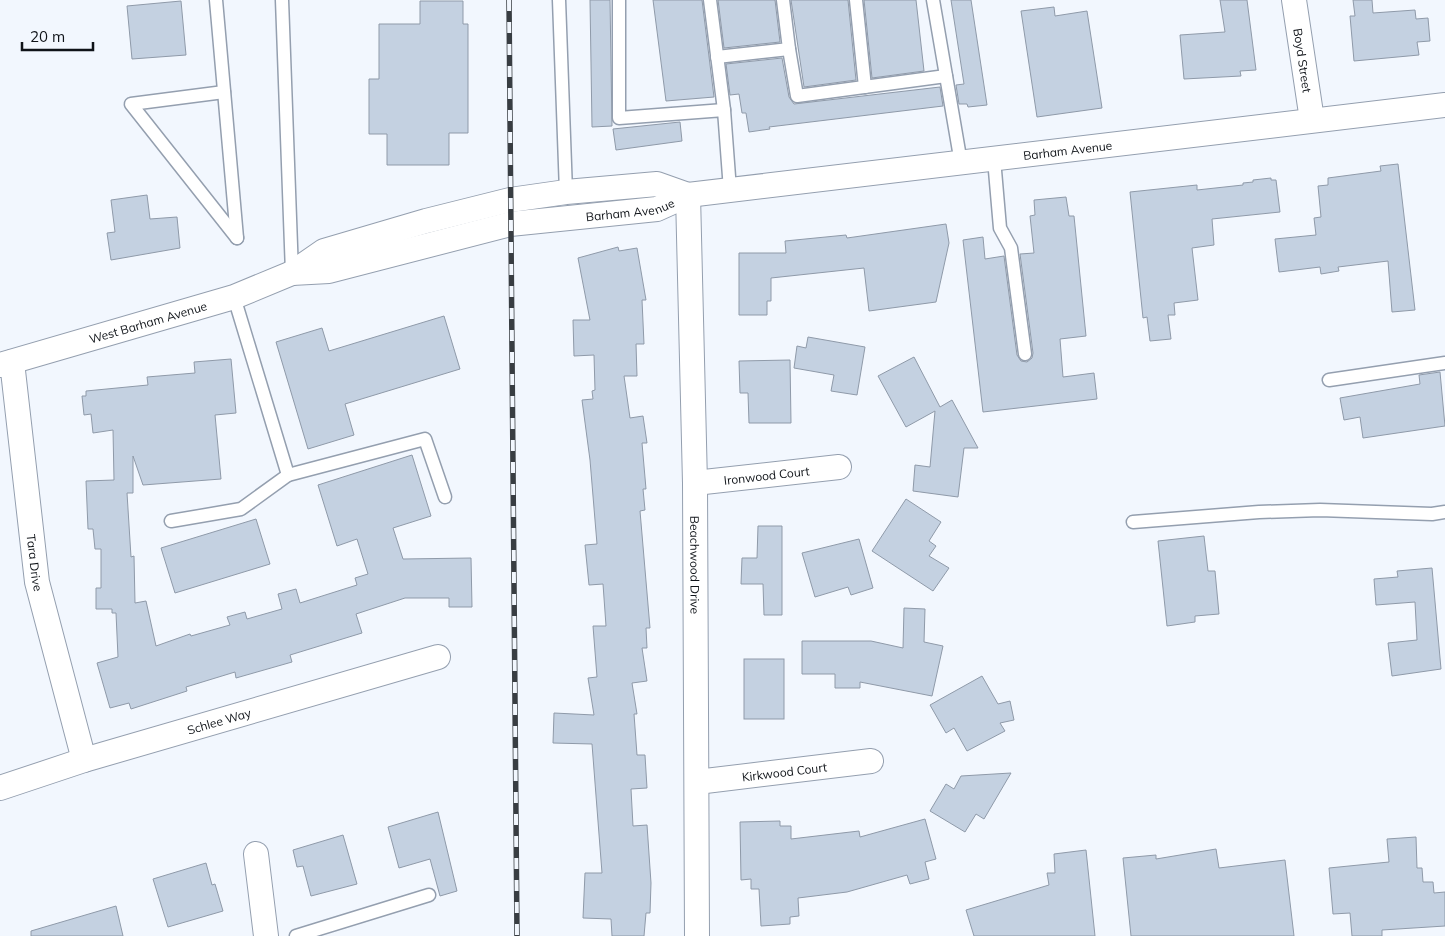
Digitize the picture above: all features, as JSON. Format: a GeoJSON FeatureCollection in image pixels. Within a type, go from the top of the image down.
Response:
{"type":"FeatureCollection","features":[{"type":"Feature","properties":{"kind":"street","name":"Boyd Street"},"geometry":{"type":"LineString","coordinates":[[1294,0],[1312,120]]}},
{"type":"Feature","properties":{"kind":"street","name":"Barham Avenue"},"geometry":{"type":"LineString","coordinates":[[569,217],[657,210],[688,195],[1312,120],[1445,106]]}},
{"type":"Feature","properties":{"kind":"street","name":"Barham Avenue"},"geometry":{"type":"LineString","coordinates":[[566,192],[656,184],[688,195]]}},
{"type":"Feature","properties":{"kind":"street","name":"West Barham Avenue"},"geometry":{"type":"LineString","coordinates":[[6,363],[234,297],[292,273],[324,251],[426,221],[510,200],[566,192]]}},
{"type":"Feature","properties":{"kind":"street","name":"Beachwood Drive"},"geometry":{"type":"LineString","coordinates":[[688,195],[695,483],[698,782],[696,936]]}},
{"type":"Feature","properties":{"kind":"street","name":"West Barham Avenue"},"geometry":{"type":"LineString","coordinates":[[292,273],[329,271],[510,224],[569,217]]}},
{"type":"Feature","properties":{"kind":"street","name":"Tara Drive"},"geometry":{"type":"LineString","coordinates":[[6,363],[38,582],[84,760]]}},
{"type":"Feature","properties":{"kind":"street","name":"Ironwood Court"},"geometry":{"type":"LineString","coordinates":[[695,483],[839,467]]}},
{"type":"Feature","properties":{"kind":"street","name":"Schlee Way"},"geometry":{"type":"LineString","coordinates":[[0,788],[84,760],[438,657]]}},
{"type":"Feature","properties":{"kind":"street","name":"Kirkwood Court"},"geometry":{"type":"LineString","coordinates":[[698,782],[870,761]]}},
{"type":"Feature","properties":{"kind":"street"},"geometry":{"type":"LineString","coordinates":[[256,854],[266,936]]}},
{"type":"Feature","properties":{"kind":"lane"},"geometry":{"type":"LineString","coordinates":[[216,0],[237,238],[131,104],[224,92]]}},
{"type":"Feature","properties":{"kind":"lane"},"geometry":{"type":"LineString","coordinates":[[282,0],[292,273]]}},
{"type":"Feature","properties":{"kind":"lane"},"geometry":{"type":"LineString","coordinates":[[559,0],[566,192]]}},
{"type":"Feature","properties":{"kind":"lane"},"geometry":{"type":"LineString","coordinates":[[618,0],[619,118],[724,110]]}},
{"type":"Feature","properties":{"kind":"lane"},"geometry":{"type":"LineString","coordinates":[[710,0],[724,110],[730,190]]}},
{"type":"Feature","properties":{"kind":"lane"},"geometry":{"type":"LineString","coordinates":[[783,0],[797,96],[946,76]]}},
{"type":"Feature","properties":{"kind":"lane"},"geometry":{"type":"LineString","coordinates":[[856,0],[865,87]]}},
{"type":"Feature","properties":{"kind":"lane"},"geometry":{"type":"LineString","coordinates":[[932,0],[961,163]]}},
{"type":"Feature","properties":{"kind":"lane"},"geometry":{"type":"LineString","coordinates":[[717,57],[789,49]]}},
{"type":"Feature","properties":{"kind":"lane"},"geometry":{"type":"LineString","coordinates":[[994,159],[1000,228],[1011,248],[1025,354]]}},
{"type":"Feature","properties":{"kind":"lane"},"geometry":{"type":"LineString","coordinates":[[234,297],[288,475]]}},
{"type":"Feature","properties":{"kind":"lane"},"geometry":{"type":"LineString","coordinates":[[1329,380],[1445,363]]}},
{"type":"Feature","properties":{"kind":"lane"},"geometry":{"type":"LineString","coordinates":[[172,521],[241,509],[288,475],[425,439],[445,496]]}},
{"type":"Feature","properties":{"kind":"lane"},"geometry":{"type":"LineString","coordinates":[[1133,522],[1259,512],[1320,510],[1432,514],[1445,512]]}},
{"type":"Feature","properties":{"kind":"lane"},"geometry":{"type":"LineString","coordinates":[[296,936],[430,895]]}},
{"type":"Feature","properties":{"kind":"building"},"geometry":{"type":"Polygon","coordinates":[[[590,0],[610,0],[612,126],[592,127],[590,0]]]}},
{"type":"Feature","properties":{"kind":"building"},"geometry":{"type":"Polygon","coordinates":[[[653,0],[702,0],[714,97],[666,101],[653,0]]]}},
{"type":"Feature","properties":{"kind":"building"},"geometry":{"type":"Polygon","coordinates":[[[718,0],[775,0],[780,42],[724,48],[718,0]]]}},
{"type":"Feature","properties":{"kind":"building"},"geometry":{"type":"Polygon","coordinates":[[[791,0],[848,0],[856,80],[804,87],[791,0]]]}},
{"type":"Feature","properties":{"kind":"building"},"geometry":{"type":"Polygon","coordinates":[[[864,0],[916,0],[924,71],[872,78],[864,0]]]}},
{"type":"Feature","properties":{"kind":"building"},"geometry":{"type":"Polygon","coordinates":[[[951,0],[971,0],[987,105],[968,107],[967,104],[959,104],[956,85],[964,84],[951,0]]]}},
{"type":"Feature","properties":{"kind":"building"},"geometry":{"type":"Polygon","coordinates":[[[1220,0],[1247,0],[1256,70],[1240,71],[1241,76],[1184,79],[1180,35],[1225,32],[1220,0]]]}},
{"type":"Feature","properties":{"kind":"building"},"geometry":{"type":"Polygon","coordinates":[[[1353,0],[1372,0],[1373,13],[1415,10],[1416,19],[1428,18],[1430,41],[1417,42],[1419,55],[1354,61],[1350,16],[1355,16],[1353,0]]]}},
{"type":"Feature","properties":{"kind":"building"},"geometry":{"type":"Polygon","coordinates":[[[181,1],[186,55],[132,59],[127,6],[181,1]]]}},
{"type":"Feature","properties":{"kind":"building"},"geometry":{"type":"Polygon","coordinates":[[[420,1],[463,1],[463,24],[468,24],[468,133],[449,133],[449,165],[387,165],[387,134],[369,134],[369,79],[379,79],[379,24],[420,24],[420,1]]]}},
{"type":"Feature","properties":{"kind":"building"},"geometry":{"type":"Polygon","coordinates":[[[1054,7],[1055,16],[1087,11],[1102,108],[1037,117],[1021,11],[1054,7]]]}},
{"type":"Feature","properties":{"kind":"building"},"geometry":{"type":"Polygon","coordinates":[[[782,58],[789,97],[794,104],[940,87],[943,106],[769,127],[770,129],[749,132],[746,113],[742,113],[739,94],[730,95],[726,64],[782,58]]]}},
{"type":"Feature","properties":{"kind":"building"},"geometry":{"type":"Polygon","coordinates":[[[680,122],[682,141],[616,150],[613,129],[680,122]]]}},
{"type":"Feature","properties":{"kind":"building"},"geometry":{"type":"Polygon","coordinates":[[[1398,164],[1415,310],[1392,312],[1388,261],[1338,267],[1339,271],[1321,274],[1320,267],[1279,272],[1275,239],[1316,235],[1314,218],[1321,217],[1318,186],[1328,185],[1328,178],[1381,171],[1380,166],[1398,164]]]}},
{"type":"Feature","properties":{"kind":"building"},"geometry":{"type":"Polygon","coordinates":[[[1271,178],[1271,180],[1276,180],[1280,212],[1212,219],[1214,245],[1192,248],[1198,300],[1174,303],[1175,315],[1168,315],[1171,339],[1150,341],[1147,317],[1143,318],[1130,192],[1197,185],[1197,190],[1243,185],[1243,183],[1253,182],[1253,180],[1271,178]]]}},
{"type":"Feature","properties":{"kind":"building"},"geometry":{"type":"Polygon","coordinates":[[[147,195],[150,219],[177,217],[180,248],[111,260],[107,233],[115,232],[111,200],[147,195]]]}},
{"type":"Feature","properties":{"kind":"building"},"geometry":{"type":"Polygon","coordinates":[[[1066,197],[1069,216],[1074,216],[1086,336],[1060,339],[1063,377],[1094,373],[1097,399],[983,412],[963,240],[983,237],[985,259],[1004,256],[1017,355],[1021,361],[1027,362],[1032,358],[1033,353],[1020,254],[1034,253],[1030,216],[1035,215],[1034,200],[1066,197]]]}},
{"type":"Feature","properties":{"kind":"building"},"geometry":{"type":"Polygon","coordinates":[[[946,224],[949,243],[936,302],[869,311],[864,268],[771,278],[771,301],[767,301],[767,315],[739,315],[739,253],[786,253],[785,241],[846,235],[847,238],[946,224]]]}},
{"type":"Feature","properties":{"kind":"building"},"geometry":{"type":"Polygon","coordinates":[[[618,247],[619,251],[637,248],[646,300],[642,300],[644,344],[636,344],[637,376],[624,376],[630,418],[643,416],[647,443],[642,443],[646,489],[643,489],[645,510],[640,511],[650,628],[646,628],[647,648],[642,648],[647,681],[632,683],[637,714],[634,714],[637,755],[645,755],[647,788],[631,789],[633,826],[647,825],[651,883],[650,913],[646,913],[644,936],[612,936],[611,919],[583,918],[585,873],[602,873],[592,744],[553,743],[554,713],[594,715],[588,678],[597,677],[593,626],[606,626],[603,584],[589,585],[585,545],[597,544],[590,460],[582,400],[593,399],[592,391],[595,390],[594,355],[574,356],[573,320],[590,320],[578,258],[618,247]]]}},
{"type":"Feature","properties":{"kind":"building"},"geometry":{"type":"Polygon","coordinates":[[[444,316],[460,369],[345,404],[354,435],[308,449],[276,342],[322,328],[329,351],[444,316]]]}},
{"type":"Feature","properties":{"kind":"building"},"geometry":{"type":"Polygon","coordinates":[[[808,337],[865,347],[857,395],[831,391],[834,375],[794,368],[797,346],[806,348],[808,337]]]}},
{"type":"Feature","properties":{"kind":"building"},"geometry":{"type":"Polygon","coordinates":[[[914,357],[940,407],[952,400],[978,448],[964,448],[958,497],[913,491],[915,465],[930,467],[935,411],[906,427],[878,376],[914,357]]]}},
{"type":"Feature","properties":{"kind":"building"},"geometry":{"type":"Polygon","coordinates":[[[231,359],[236,413],[215,415],[221,479],[143,485],[133,456],[133,493],[127,493],[131,557],[134,556],[135,603],[146,601],[156,646],[190,634],[191,636],[230,625],[227,617],[245,612],[247,619],[282,609],[278,594],[296,589],[300,603],[357,585],[355,578],[368,574],[357,539],[337,546],[318,485],[412,455],[431,516],[393,528],[403,559],[471,558],[472,607],[449,607],[449,598],[405,598],[356,614],[362,633],[290,655],[292,662],[236,678],[235,672],[186,687],[187,691],[131,709],[129,703],[110,708],[97,663],[118,657],[116,613],[112,613],[112,609],[96,609],[96,588],[101,588],[101,549],[95,549],[93,529],[88,529],[86,481],[114,480],[113,430],[93,433],[91,414],[84,415],[82,396],[86,396],[86,391],[148,385],[147,377],[195,373],[194,362],[231,359]]]}},
{"type":"Feature","properties":{"kind":"building"},"geometry":{"type":"Polygon","coordinates":[[[790,360],[791,423],[749,423],[748,393],[740,393],[739,361],[790,360]]]}},
{"type":"Feature","properties":{"kind":"building"},"geometry":{"type":"Polygon","coordinates":[[[1440,372],[1445,426],[1363,438],[1360,417],[1344,420],[1340,398],[1420,384],[1419,375],[1440,372]]]}},
{"type":"Feature","properties":{"kind":"building"},"geometry":{"type":"Polygon","coordinates":[[[906,499],[941,522],[929,541],[936,546],[929,556],[949,568],[933,591],[872,551],[906,499]]]}},
{"type":"Feature","properties":{"kind":"building"},"geometry":{"type":"Polygon","coordinates":[[[256,519],[270,564],[175,593],[161,548],[256,519]]]}},
{"type":"Feature","properties":{"kind":"building"},"geometry":{"type":"Polygon","coordinates":[[[758,526],[782,526],[782,615],[764,615],[763,584],[741,584],[742,558],[757,558],[758,526]]]}},
{"type":"Feature","properties":{"kind":"building"},"geometry":{"type":"Polygon","coordinates":[[[1204,536],[1208,571],[1215,571],[1219,614],[1195,616],[1195,622],[1167,626],[1158,541],[1204,536]]]}},
{"type":"Feature","properties":{"kind":"building"},"geometry":{"type":"Polygon","coordinates":[[[859,539],[873,588],[851,595],[848,587],[815,597],[802,553],[859,539]]]}},
{"type":"Feature","properties":{"kind":"building"},"geometry":{"type":"Polygon","coordinates":[[[1432,568],[1441,669],[1392,676],[1388,643],[1417,640],[1415,602],[1376,605],[1374,579],[1398,577],[1397,571],[1432,568]]]}},
{"type":"Feature","properties":{"kind":"building"},"geometry":{"type":"Polygon","coordinates":[[[904,608],[925,609],[924,642],[943,646],[932,696],[860,682],[860,688],[835,688],[835,674],[802,674],[802,641],[871,641],[903,648],[904,608]]]}},
{"type":"Feature","properties":{"kind":"building"},"geometry":{"type":"Polygon","coordinates":[[[744,659],[784,659],[784,719],[744,719],[744,659]]]}},
{"type":"Feature","properties":{"kind":"building"},"geometry":{"type":"Polygon","coordinates":[[[982,676],[998,704],[1010,701],[1014,720],[1000,723],[1005,731],[967,751],[954,728],[946,733],[930,705],[982,676]]]}},
{"type":"Feature","properties":{"kind":"building"},"geometry":{"type":"Polygon","coordinates":[[[1011,773],[984,819],[976,814],[965,832],[930,811],[946,784],[954,789],[961,776],[1011,773]]]}},
{"type":"Feature","properties":{"kind":"building"},"geometry":{"type":"Polygon","coordinates":[[[438,812],[457,891],[440,896],[430,859],[399,868],[388,827],[438,812]]]}},
{"type":"Feature","properties":{"kind":"building"},"geometry":{"type":"Polygon","coordinates":[[[925,819],[936,859],[925,862],[929,879],[910,884],[907,875],[847,892],[798,898],[799,916],[790,917],[790,924],[761,926],[759,889],[751,889],[751,879],[741,880],[740,822],[780,821],[780,826],[791,826],[791,839],[859,831],[860,837],[925,819]]]}},
{"type":"Feature","properties":{"kind":"building"},"geometry":{"type":"Polygon","coordinates":[[[343,835],[357,884],[311,896],[303,866],[297,867],[293,850],[343,835]]]}},
{"type":"Feature","properties":{"kind":"building"},"geometry":{"type":"Polygon","coordinates":[[[1416,837],[1417,868],[1422,868],[1423,882],[1433,882],[1434,893],[1445,892],[1445,926],[1382,930],[1382,936],[1352,936],[1350,913],[1333,914],[1329,868],[1389,862],[1387,839],[1416,837]]]}},
{"type":"Feature","properties":{"kind":"building"},"geometry":{"type":"Polygon","coordinates":[[[1216,849],[1219,868],[1285,860],[1294,936],[1131,936],[1123,858],[1156,855],[1156,859],[1216,849]]]}},
{"type":"Feature","properties":{"kind":"building"},"geometry":{"type":"Polygon","coordinates":[[[1086,850],[1095,936],[974,936],[966,910],[1049,885],[1047,873],[1055,873],[1054,854],[1086,850]]]}},
{"type":"Feature","properties":{"kind":"building"},"geometry":{"type":"Polygon","coordinates":[[[206,863],[212,885],[215,884],[223,911],[168,927],[153,879],[206,863]]]}},
{"type":"Feature","properties":{"kind":"building"},"geometry":{"type":"Polygon","coordinates":[[[116,906],[123,936],[31,936],[31,931],[116,906]]]}},
{"type":"Feature","properties":{"kind":"railway"},"geometry":{"type":"LineString","coordinates":[[509,0],[517,936]]}}]}
